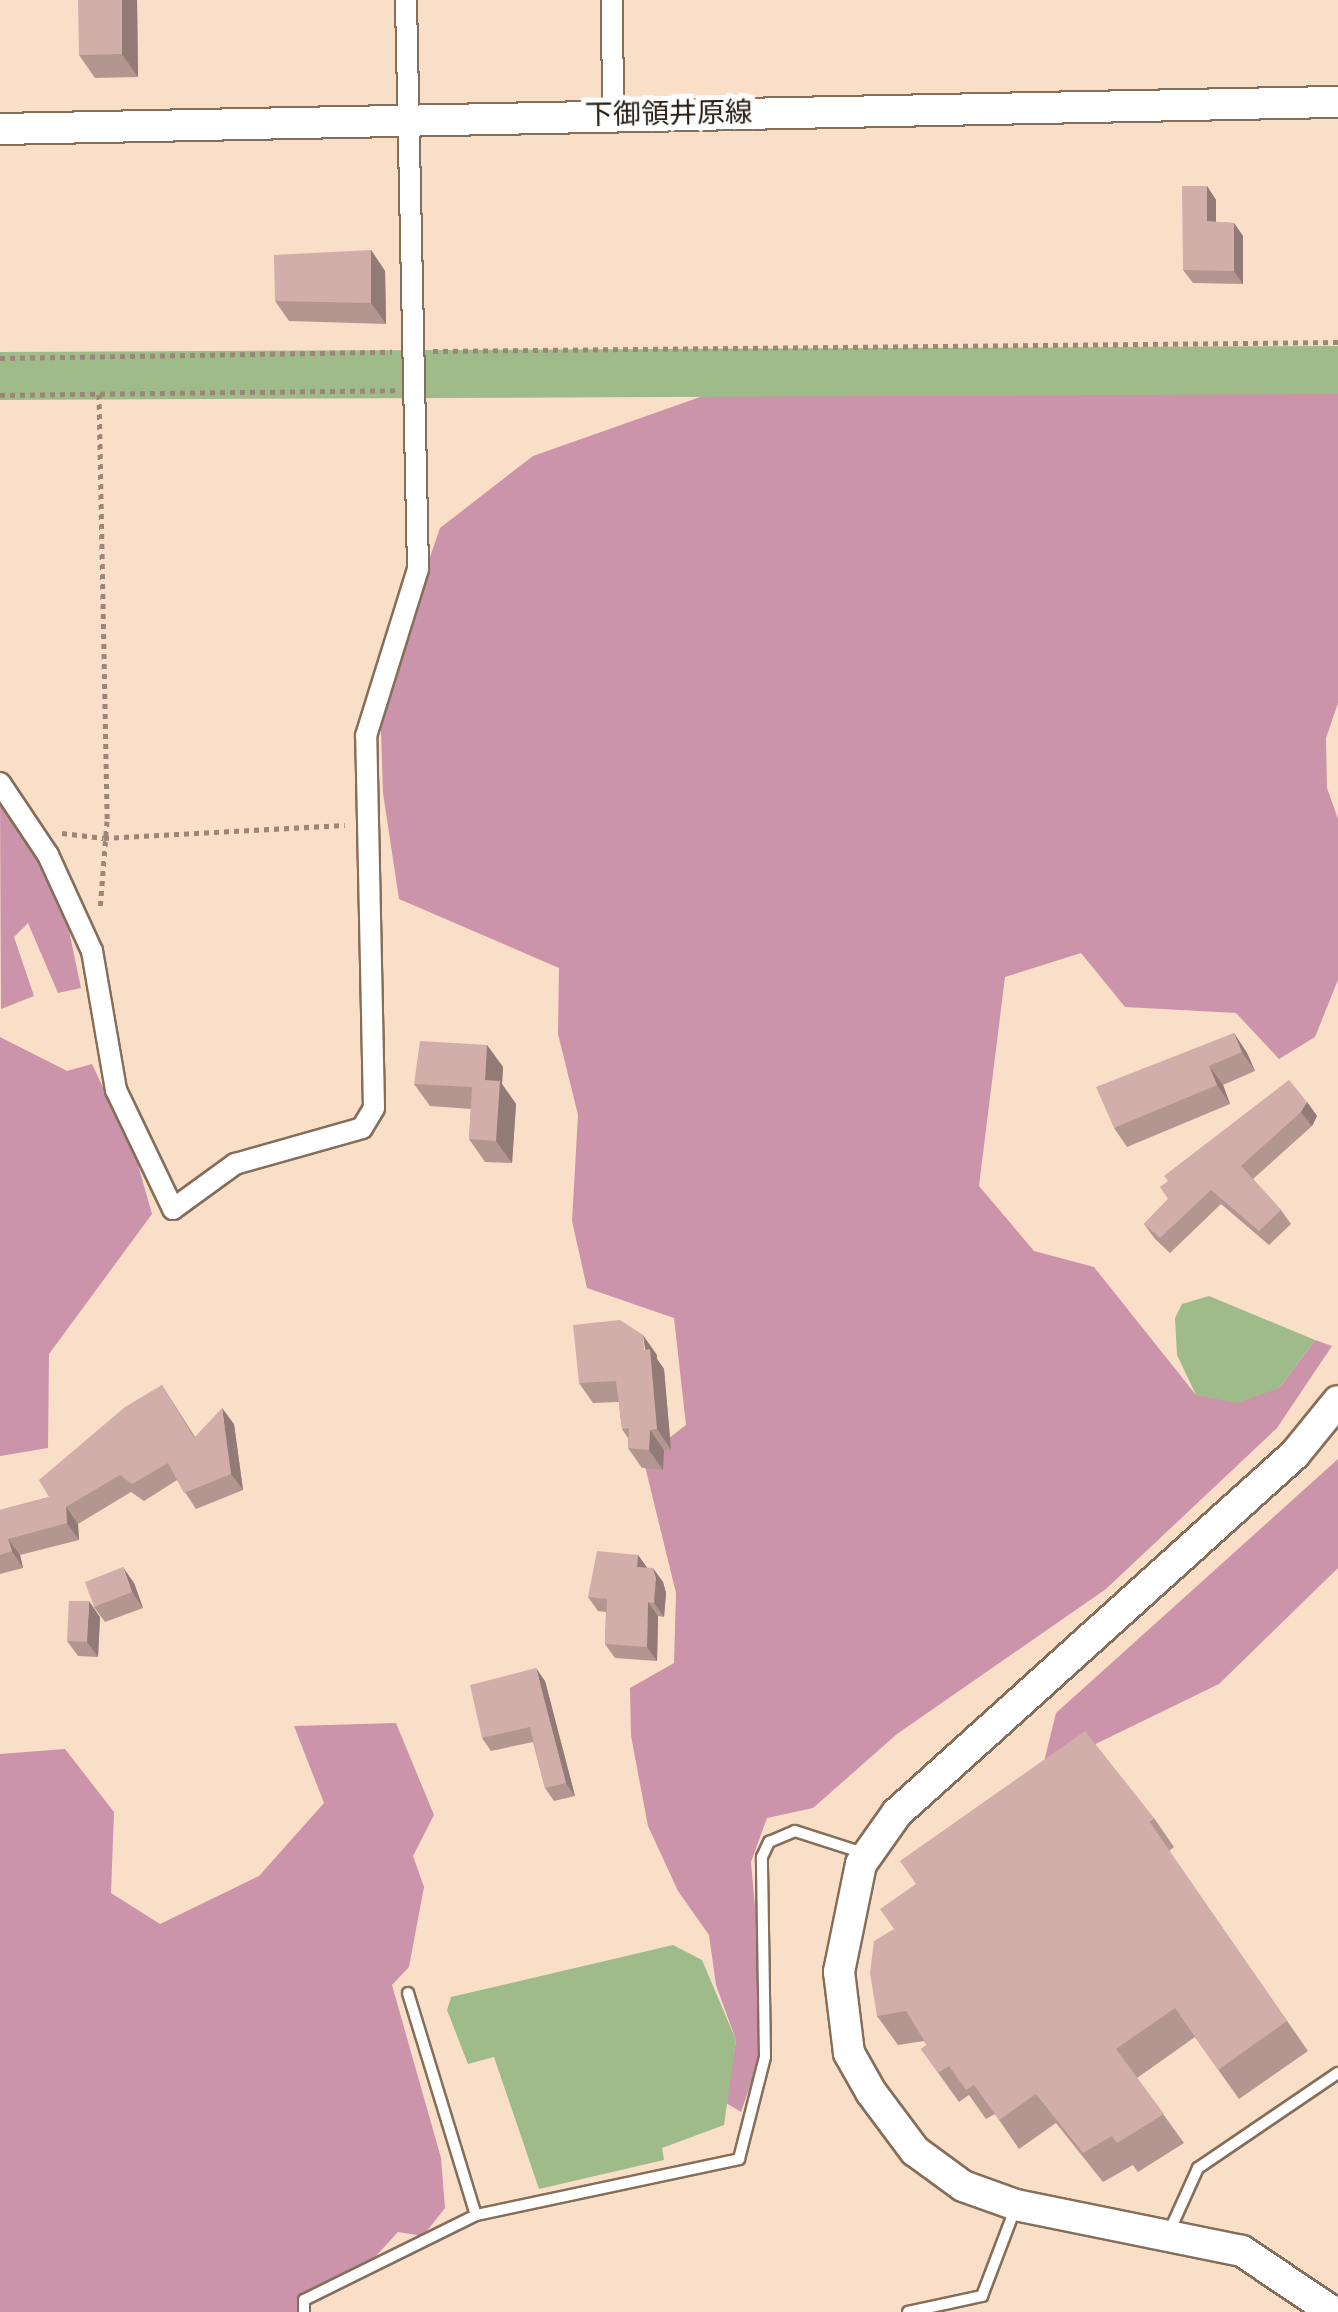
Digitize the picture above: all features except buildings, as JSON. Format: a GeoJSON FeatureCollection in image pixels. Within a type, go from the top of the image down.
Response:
{"type":"FeatureCollection","features":[{"type":"Feature","properties":{"kind":"street"},"geometry":{"type":"LineString","coordinates":[[0,784],[29,828],[92,951],[116,1090],[172,1210],[235,1164],[362,1128],[374,1108],[366,736],[418,569],[418,387],[406,0]]}},
{"type":"Feature","properties":{"kind":"street"},"geometry":{"type":"LineString","coordinates":[[612,0],[613,116]]}},
{"type":"Feature","properties":{"kind":"street","name":"下御領井原線"},"geometry":{"type":"LineString","coordinates":[[0,128],[1338,102]]}},
{"type":"Feature","properties":{"kind":"street"},"geometry":{"type":"LineString","coordinates":[[1333,2312],[1242,2251],[1170,2231],[1016,2204],[964,2186],[915,2151],[849,2053],[840,1954],[867,1855],[897,1814],[1295,1454],[1338,1401]]}},
{"type":"Feature","properties":{"kind":"lane"},"geometry":{"type":"LineString","coordinates":[[304,2312],[304,2300],[476,2216],[739,2159],[765,2057],[762,1857],[768,1842],[796,1831],[867,1855]]}},
{"type":"Feature","properties":{"kind":"lane"},"geometry":{"type":"LineString","coordinates":[[408,1994],[476,2216]]}},
{"type":"Feature","properties":{"kind":"lane"},"geometry":{"type":"LineString","coordinates":[[1170,2231],[1198,2168],[1338,2072]]}},
{"type":"Feature","properties":{"kind":"lane"},"geometry":{"type":"LineString","coordinates":[[908,2312],[982,2296],[1016,2204]]}},
{"type":"Feature","properties":{"kind":"path"},"geometry":{"type":"LineString","coordinates":[[0,358],[1338,342]]}},
{"type":"Feature","properties":{"kind":"path"},"geometry":{"type":"LineString","coordinates":[[0,395],[418,387]]}},
{"type":"Feature","properties":{"kind":"path"},"geometry":{"type":"LineString","coordinates":[[92,951],[104,838],[100,394]]}},
{"type":"Feature","properties":{"kind":"path"},"geometry":{"type":"LineString","coordinates":[[29,828],[104,838],[366,824]]}},
{"type":"Feature","properties":{"kind":"shaded area"},"geometry":{"type":"Polygon","coordinates":[[[985,376],[1325,376],[1338,383],[1338,703],[1326,738],[1327,788],[1338,819],[1338,980],[1315,1037],[1279,1059],[1236,1013],[1125,1007],[1081,953],[1005,977],[979,1186],[1034,1251],[1094,1267],[1196,1395],[1279,1388],[1315,1340],[1332,1346],[1277,1428],[1106,1589],[897,1734],[813,1808],[767,1818],[751,1862],[763,1998],[759,2060],[741,2112],[726,2103],[736,2040],[716,1985],[709,1935],[678,1891],[648,1826],[631,1736],[630,1688],[674,1663],[676,1593],[643,1458],[686,1425],[674,1318],[587,1288],[572,1221],[578,1115],[558,1034],[559,968],[399,899],[383,793],[380,702],[440,528],[533,456],[720,390],[985,376]]]}},
{"type":"Feature","properties":{"kind":"shaded area"},"geometry":{"type":"Polygon","coordinates":[[[0,794],[41,856],[67,921],[81,988],[58,993],[28,923],[14,937],[34,996],[1,1009],[0,794]]]}},
{"type":"Feature","properties":{"kind":"shaded area"},"geometry":{"type":"Polygon","coordinates":[[[0,1037],[67,1071],[92,1064],[136,1158],[152,1214],[49,1354],[48,1448],[0,1456],[0,1037]]]}},
{"type":"Feature","properties":{"kind":"shaded area"},"geometry":{"type":"Polygon","coordinates":[[[1209,1296],[1315,1340],[1279,1388],[1237,1403],[1196,1395],[1177,1355],[1175,1318],[1182,1304],[1209,1296]]]}},
{"type":"Feature","properties":{"kind":"shaded area"},"geometry":{"type":"Polygon","coordinates":[[[1338,1459],[1338,1568],[1219,1684],[1042,1770],[1056,1713],[1338,1459]]]}},
{"type":"Feature","properties":{"kind":"shaded area"},"geometry":{"type":"Polygon","coordinates":[[[396,1723],[434,1815],[413,1856],[424,1887],[409,1967],[392,1985],[441,2158],[445,2208],[423,2236],[398,2232],[375,2257],[300,2297],[299,2312],[0,2312],[0,1754],[65,1749],[114,1812],[111,1893],[160,1924],[259,1876],[324,1803],[294,1726],[396,1723]]]}},
{"type":"Feature","properties":{"kind":"shaded area"},"geometry":{"type":"Polygon","coordinates":[[[673,1945],[702,1960],[736,2040],[724,2125],[662,2148],[664,2160],[539,2189],[494,2057],[468,2064],[447,2010],[451,1997],[673,1945]]]}},
{"type":"Feature","properties":{"kind":"waterway"},"geometry":{"type":"LineString","coordinates":[[0,376],[1338,370]]}}]}
